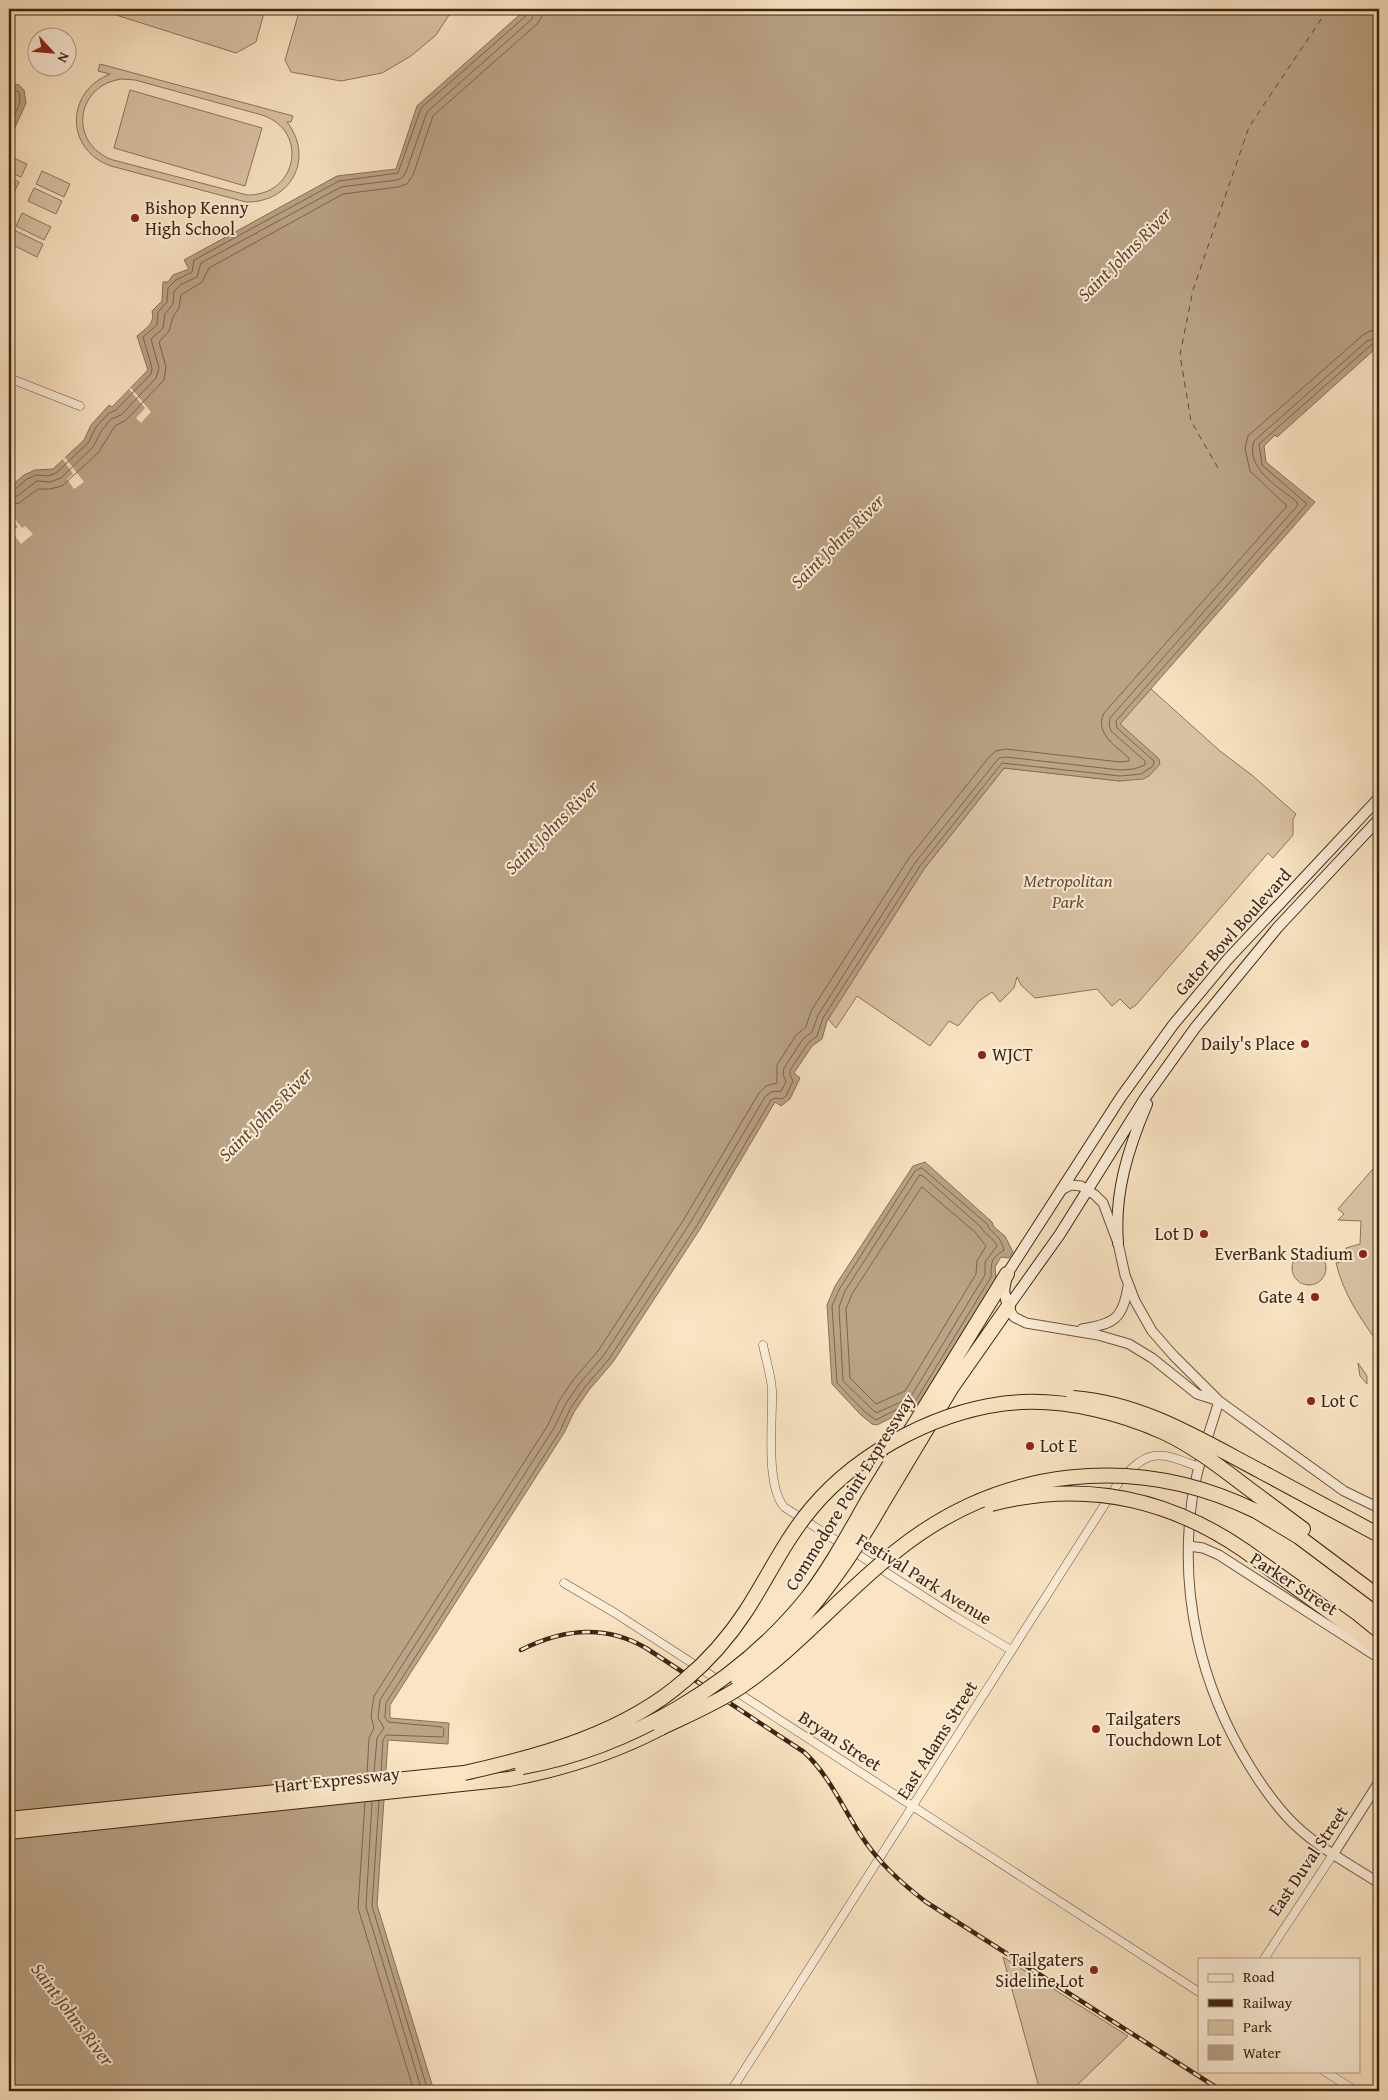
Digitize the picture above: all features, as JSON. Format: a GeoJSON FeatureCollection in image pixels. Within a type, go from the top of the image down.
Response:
{"type":"FeatureCollection","features":[{"type":"Feature","properties":{"kind":"highway","name":"Commodore Point Expressway"},"geometry":{"type":"LineString","coordinates":[[661,1728],[730,1685],[789,1633],[835,1579],[874,1504],[1007,1274]]}},
{"type":"Feature","properties":{"kind":"highway","name":"Commodore Point Expressway"},"geometry":{"type":"LineString","coordinates":[[464,1772],[528,1766],[590,1748],[649,1723],[711,1686],[762,1645],[801,1605],[874,1504],[1008,1307]]}},
{"type":"Feature","properties":{"kind":"highway"},"geometry":{"type":"LineString","coordinates":[[464,1772],[531,1756],[574,1741],[620,1723],[660,1700],[691,1675],[723,1642],[748,1608],[794,1530],[817,1502],[850,1471],[883,1448],[924,1427],[972,1411],[1023,1402],[1056,1399],[1082,1399],[1136,1410],[1176,1426],[1379,1535]]}},
{"type":"Feature","properties":{"kind":"highway"},"geometry":{"type":"LineString","coordinates":[[1023,1402],[1058,1404],[1109,1414],[1140,1423],[1170,1436],[1209,1459],[1379,1586]]}},
{"type":"Feature","properties":{"kind":"highway"},"geometry":{"type":"LineString","coordinates":[[661,1728],[730,1694],[765,1669],[790,1649],[881,1563],[908,1541],[962,1508],[1013,1488],[1043,1481],[1075,1476],[1138,1476],[1169,1481],[1207,1491],[1262,1514],[1298,1537],[1379,1597]]}},
{"type":"Feature","properties":{"kind":"highway"},"geometry":{"type":"LineString","coordinates":[[908,1541],[948,1520],[992,1504],[1040,1494],[1084,1493],[1121,1497],[1163,1508],[1209,1528],[1245,1551],[1348,1625],[1379,1650]]}},
{"type":"Feature","properties":{"kind":"highway","name":"Hart Expressway"},"geometry":{"type":"LineString","coordinates":[[9,1832],[495,1782],[540,1773],[587,1760],[617,1749],[661,1728]]}},
{"type":"Feature","properties":{"kind":"highway","name":"Hart Expressway"},"geometry":{"type":"LineString","coordinates":[[9,1820],[464,1772]]}},
{"type":"Feature","properties":{"kind":"main road","name":"Gator Bowl Boulevard"},"geometry":{"type":"LineString","coordinates":[[1121,1097],[1158,1044],[1202,988],[1379,798]]}},
{"type":"Feature","properties":{"kind":"main road","name":"Gator Bowl Boulevard"},"geometry":{"type":"LineString","coordinates":[[1162,1073],[1244,965],[1379,819]]}},
{"type":"Feature","properties":{"kind":"main road","name":"Commodore Point Expressway"},"geometry":{"type":"LineString","coordinates":[[1008,1307],[1053,1244],[1162,1073]]}},
{"type":"Feature","properties":{"kind":"main road"},"geometry":{"type":"LineString","coordinates":[[1118,1243],[1119,1201],[1125,1160],[1136,1130],[1162,1073]]}},
{"type":"Feature","properties":{"kind":"main road","name":"Commodore Point Expressway"},"geometry":{"type":"LineString","coordinates":[[1007,1274],[1121,1097]]}},
{"type":"Feature","properties":{"kind":"main road"},"geometry":{"type":"LineString","coordinates":[[1007,1274],[1004,1291],[1008,1307]]}},
{"type":"Feature","properties":{"kind":"street"},"geometry":{"type":"LineString","coordinates":[[9,378],[80,406]]}},
{"type":"Feature","properties":{"kind":"street"},"geometry":{"type":"LineString","coordinates":[[1061,1190],[1074,1185],[1088,1190],[1103,1203],[1118,1243],[1128,1284],[1142,1316],[1156,1336],[1219,1401],[1344,1491],[1379,1508]]}},
{"type":"Feature","properties":{"kind":"street"},"geometry":{"type":"LineString","coordinates":[[1074,1331],[1102,1326],[1116,1319],[1123,1307],[1128,1284]]}},
{"type":"Feature","properties":{"kind":"street"},"geometry":{"type":"LineString","coordinates":[[1008,1307],[1014,1317],[1026,1323],[1106,1336],[1136,1348],[1158,1362],[1197,1394],[1219,1401]]}},
{"type":"Feature","properties":{"kind":"street","name":"Festival Park Avenue"},"geometry":{"type":"LineString","coordinates":[[763,1345],[772,1388],[771,1450],[777,1492],[784,1507],[954,1616],[1011,1650]]}},
{"type":"Feature","properties":{"kind":"street"},"geometry":{"type":"LineString","coordinates":[[1219,1401],[1199,1467],[1192,1501],[1188,1546],[1189,1586],[1195,1628],[1202,1657],[1221,1711],[1240,1750],[1274,1802],[1295,1825],[1379,1883]]}},
{"type":"Feature","properties":{"kind":"street","name":"East Adams Street"},"geometry":{"type":"LineString","coordinates":[[731,2091],[1112,1492],[1136,1465],[1151,1456],[1163,1455],[1199,1467]]}},
{"type":"Feature","properties":{"kind":"street","name":"Parker Street"},"geometry":{"type":"LineString","coordinates":[[1188,1546],[1203,1548],[1219,1556],[1379,1658]]}},
{"type":"Feature","properties":{"kind":"street","name":"Bryan Street"},"geometry":{"type":"LineString","coordinates":[[564,1583],[606,1607],[1198,1991]]}},
{"type":"Feature","properties":{"kind":"street","name":"East Duval Street"},"geometry":{"type":"LineString","coordinates":[[1265,1958],[1379,1782]]}},
{"type":"Feature","properties":{"kind":"street"},"geometry":{"type":"LineString","coordinates":[[1326,2072],[1356,2091]]}},
{"type":"Feature","properties":{"kind":"green space"},"geometry":{"type":"Polygon","coordinates":[[[115,9],[265,9],[256,42],[236,53],[116,15],[115,9]]]}},
{"type":"Feature","properties":{"kind":"green space"},"geometry":{"type":"Polygon","coordinates":[[[300,9],[453,9],[436,35],[411,56],[382,73],[341,81],[291,72],[285,60],[300,9]]]}},
{"type":"Feature","properties":{"kind":"green space"},"geometry":{"type":"Polygon","coordinates":[[[100,64],[293,116],[291,122],[287,122],[295,136],[299,150],[294,176],[286,187],[275,195],[262,200],[246,202],[111,166],[96,158],[85,147],[79,135],[76,121],[78,107],[85,94],[95,82],[110,74],[98,71],[100,64]],[[122,79],[106,84],[94,92],[87,103],[83,116],[84,129],[89,141],[99,152],[113,160],[247,195],[264,193],[277,185],[286,174],[291,161],[292,148],[287,134],[277,123],[262,115],[135,80],[122,79]]]}},
{"type":"Feature","properties":{"kind":"green space"},"geometry":{"type":"Polygon","coordinates":[[[130,90],[262,128],[245,186],[114,148],[130,90]]]}},
{"type":"Feature","properties":{"kind":"green space"},"geometry":{"type":"Polygon","coordinates":[[[9,156],[27,164],[21,177],[9,172],[9,156]]]}},
{"type":"Feature","properties":{"kind":"green space"},"geometry":{"type":"Polygon","coordinates":[[[42,171],[70,184],[64,197],[36,184],[42,171]]]}},
{"type":"Feature","properties":{"kind":"green space"},"geometry":{"type":"Polygon","coordinates":[[[9,177],[19,182],[13,195],[9,193],[9,177]]]}},
{"type":"Feature","properties":{"kind":"green space"},"geometry":{"type":"Polygon","coordinates":[[[34,188],[62,201],[56,214],[28,201],[34,188]]]}},
{"type":"Feature","properties":{"kind":"green space"},"geometry":{"type":"Polygon","coordinates":[[[22,213],[51,227],[44,240],[16,226],[22,213]]]}},
{"type":"Feature","properties":{"kind":"green space"},"geometry":{"type":"Polygon","coordinates":[[[14,230],[43,244],[37,257],[9,243],[14,230]]]}},
{"type":"Feature","properties":{"kind":"green space","name":"Metropolitan Park"},"geometry":{"type":"Polygon","coordinates":[[[1151,689],[1220,751],[1253,776],[1296,814],[1293,819],[1293,835],[1273,858],[1268,853],[1136,1005],[1130,1009],[1120,999],[1112,1006],[1097,989],[1035,998],[1021,985],[1017,977],[1014,988],[1000,1002],[992,992],[979,1001],[958,1026],[949,1021],[930,1046],[857,996],[836,1028],[828,1019],[924,869],[1004,768],[1120,781],[1159,759],[1119,724],[1151,689]]]}},
{"type":"Feature","properties":{"kind":"green space","name":"EverBank Stadium"},"geometry":{"type":"Polygon","coordinates":[[[1379,1162],[1379,1344],[1353,1306],[1343,1285],[1336,1263],[1349,1260],[1346,1248],[1360,1244],[1361,1221],[1338,1220],[1344,1214],[1338,1209],[1379,1162]]]}},
{"type":"Feature","properties":{"kind":"green space"},"geometry":{"type":"Polygon","coordinates":[[[1309,1251],[1316,1252],[1321,1256],[1325,1261],[1325,1275],[1321,1280],[1316,1284],[1309,1285],[1302,1284],[1297,1280],[1293,1275],[1292,1268],[1293,1261],[1297,1256],[1302,1252],[1309,1251]]]}},
{"type":"Feature","properties":{"kind":"green space"},"geometry":{"type":"Polygon","coordinates":[[[1358,1363],[1367,1376],[1367,1384],[1360,1376],[1358,1363]]]}},
{"type":"Feature","properties":{"kind":"green space"},"geometry":{"type":"Polygon","coordinates":[[[1003,1957],[1128,2036],[1071,2091],[1040,2091],[1003,1957]]]}},
{"type":"Feature","properties":{"kind":"water","name":"Saint Johns River"},"geometry":{"type":"Polygon","coordinates":[[[526,9],[1379,9],[1379,349],[1375,349],[1277,437],[1275,435],[1264,446],[1266,462],[1315,502],[1120,724],[1159,759],[1160,764],[1149,776],[1143,779],[1120,781],[1004,768],[924,869],[827,1021],[822,1039],[812,1046],[794,1073],[800,1078],[790,1099],[781,1106],[775,1102],[700,1229],[613,1362],[589,1390],[574,1412],[564,1433],[390,1705],[390,1718],[449,1723],[448,1744],[388,1740],[377,1905],[434,2091],[9,2091],[9,488],[24,475],[35,470],[53,469],[84,440],[91,425],[109,405],[112,407],[148,370],[137,336],[151,323],[152,311],[162,301],[163,282],[168,282],[173,275],[189,269],[184,260],[337,176],[396,169],[417,106],[526,9]]]}},
{"type":"Feature","properties":{"kind":"water"},"geometry":{"type":"Polygon","coordinates":[[[9,83],[19,85],[24,90],[26,103],[13,132],[9,133],[9,83]]]}},
{"type":"Feature","properties":{"kind":"water"},"geometry":{"type":"Polygon","coordinates":[[[925,1162],[992,1222],[994,1227],[1005,1236],[1013,1252],[1009,1258],[1001,1257],[995,1267],[996,1278],[914,1412],[907,1410],[877,1425],[872,1424],[861,1415],[832,1384],[827,1305],[835,1286],[913,1166],[925,1162]]]}},
{"type":"Feature","properties":{"kind":"pier"},"geometry":{"type":"Polygon","coordinates":[[[131,388],[151,412],[141,423],[136,418],[145,408],[129,389],[131,388]]]}},
{"type":"Feature","properties":{"kind":"pier"},"geometry":{"type":"Polygon","coordinates":[[[64,456],[84,482],[74,489],[67,479],[73,474],[62,458],[64,456]]]}},
{"type":"Feature","properties":{"kind":"pier"},"geometry":{"type":"Polygon","coordinates":[[[9,512],[22,528],[25,526],[33,534],[21,544],[12,532],[18,527],[9,515],[9,512]]]}},
{"type":"Feature","properties":{"kind":"ferry route"},"geometry":{"type":"LineString","coordinates":[[1218,468],[1191,421],[1180,355],[1193,290],[1249,127],[1328,9]]}},
{"type":"Feature","properties":{"kind":"railway"},"geometry":{"type":"LineString","coordinates":[[521,1650],[552,1637],[584,1632],[615,1635],[631,1640],[646,1648],[804,1752],[828,1780],[874,1854],[898,1879],[926,1902],[1222,2091]]}},
{"type":"Feature","properties":{"kind":"place","name":"Bishop Kenny High School"},"geometry":{"type":"Point","coordinates":[135,218]}},
{"type":"Feature","properties":{"kind":"place","name":"Daily's Place"},"geometry":{"type":"Point","coordinates":[1305,1044]}},
{"type":"Feature","properties":{"kind":"place","name":"WJCT"},"geometry":{"type":"Point","coordinates":[982,1055]}},
{"type":"Feature","properties":{"kind":"place","name":"Lot D"},"geometry":{"type":"Point","coordinates":[1204,1234]}},
{"type":"Feature","properties":{"kind":"place","name":"EverBank Stadium"},"geometry":{"type":"Point","coordinates":[1363,1254]}},
{"type":"Feature","properties":{"kind":"place","name":"Gate 4"},"geometry":{"type":"Point","coordinates":[1315,1297]}},
{"type":"Feature","properties":{"kind":"place","name":"Lot C"},"geometry":{"type":"Point","coordinates":[1311,1401]}},
{"type":"Feature","properties":{"kind":"place","name":"Lot E"},"geometry":{"type":"Point","coordinates":[1030,1446]}},
{"type":"Feature","properties":{"kind":"place","name":"Tailgaters Touchdown Lot"},"geometry":{"type":"Point","coordinates":[1096,1729]}},
{"type":"Feature","properties":{"kind":"place","name":"Tailgaters Sideline Lot"},"geometry":{"type":"Point","coordinates":[1094,1970]}}]}
